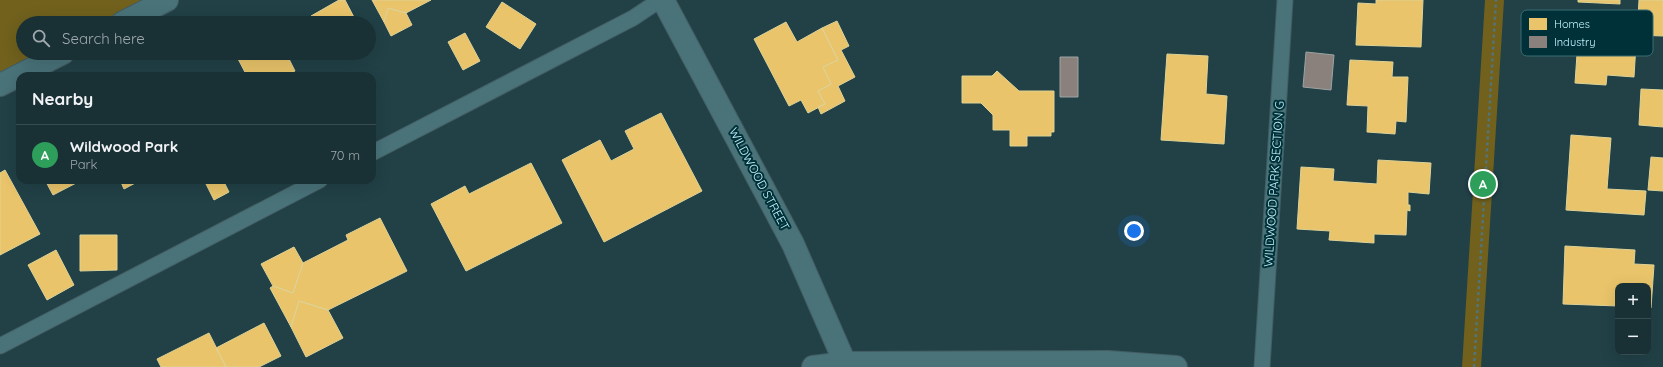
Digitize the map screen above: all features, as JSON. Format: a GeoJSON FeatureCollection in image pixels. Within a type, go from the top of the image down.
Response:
{"type":"FeatureCollection","features":[{"type":"Feature","properties":{"kind":"street"},"geometry":{"type":"LineString","coordinates":[[136,16],[167,0]]}},
{"type":"Feature","properties":{"kind":"street","name":"WILDWOOD STREET"},"geometry":{"type":"LineString","coordinates":[[663,0],[793,244],[845,363]]}},
{"type":"Feature","properties":{"kind":"street"},"geometry":{"type":"LineString","coordinates":[[27,72],[50,60]]}},
{"type":"Feature","properties":{"kind":"street"},"geometry":{"type":"LineString","coordinates":[[0,86],[16,78]]}},
{"type":"Feature","properties":{"kind":"street"},"geometry":{"type":"LineString","coordinates":[[813,367],[845,363],[1108,362],[1176,367]]}},
{"type":"Feature","properties":{"kind":"lane"},"geometry":{"type":"LineString","coordinates":[[376,151],[632,18],[660,0]]}},
{"type":"Feature","properties":{"kind":"lane","name":"WILDWOOD PARK SECTION G"},"geometry":{"type":"LineString","coordinates":[[1262,367],[1285,0]]}},
{"type":"Feature","properties":{"kind":"lane"},"geometry":{"type":"LineString","coordinates":[[0,346],[312,184]]}},
{"type":"Feature","properties":{"kind":"path"},"geometry":{"type":"LineString","coordinates":[[1474,367],[1496,0]]}},
{"type":"Feature","properties":{"kind":"shaded area"},"geometry":{"type":"Polygon","coordinates":[[[0,0],[167,0],[136,16],[16,16],[16,60],[49,60],[26,72],[16,72],[16,77],[0,85],[0,0]]]}},
{"type":"Feature","properties":{"kind":"shaded area"},"geometry":{"type":"Polygon","coordinates":[[[1485,0],[1504,0],[1481,367],[1462,367],[1485,0]]]}},
{"type":"Feature","properties":{"kind":"building: Homes"},"geometry":{"type":"Polygon","coordinates":[[[339,0],[345,0],[353,16],[311,16],[339,0]]]}},
{"type":"Feature","properties":{"kind":"building: Homes"},"geometry":{"type":"Polygon","coordinates":[[[372,0],[431,0],[406,13],[388,8],[384,22],[372,0]]]}},
{"type":"Feature","properties":{"kind":"building: Homes"},"geometry":{"type":"Polygon","coordinates":[[[1376,0],[1423,0],[1421,47],[1356,45],[1358,3],[1376,4],[1376,0]]]}},
{"type":"Feature","properties":{"kind":"building: Homes"},"geometry":{"type":"Polygon","coordinates":[[[1578,0],[1620,0],[1620,4],[1578,2],[1578,0]]]}},
{"type":"Feature","properties":{"kind":"building: Homes"},"geometry":{"type":"Polygon","coordinates":[[[1639,0],[1663,0],[1663,36],[1653,36],[1653,10],[1638,10],[1639,0]]]}},
{"type":"Feature","properties":{"kind":"building: Homes"},"geometry":{"type":"Polygon","coordinates":[[[502,2],[536,24],[520,49],[486,27],[502,2]]]}},
{"type":"Feature","properties":{"kind":"building: Homes"},"geometry":{"type":"Polygon","coordinates":[[[388,8],[406,13],[412,25],[391,36],[384,22],[388,8]]]}},
{"type":"Feature","properties":{"kind":"building: Homes"},"geometry":{"type":"Polygon","coordinates":[[[837,21],[849,46],[841,50],[855,77],[838,86],[845,101],[821,114],[818,107],[825,104],[818,91],[831,84],[823,67],[838,60],[822,28],[837,21]]]}},
{"type":"Feature","properties":{"kind":"building: Homes"},"geometry":{"type":"Polygon","coordinates":[[[786,22],[797,42],[822,28],[838,60],[823,67],[831,84],[818,91],[825,104],[808,113],[801,100],[789,106],[754,39],[786,22]]]}},
{"type":"Feature","properties":{"kind":"building: Homes"},"geometry":{"type":"Polygon","coordinates":[[[465,33],[480,61],[463,70],[448,42],[465,33]]]}},
{"type":"Feature","properties":{"kind":"building: Homes"},"geometry":{"type":"Polygon","coordinates":[[[1167,54],[1208,56],[1206,94],[1227,96],[1224,144],[1161,140],[1167,54]]]}},
{"type":"Feature","properties":{"kind":"building: Homes"},"geometry":{"type":"Polygon","coordinates":[[[1577,56],[1635,56],[1634,77],[1607,75],[1606,85],[1575,83],[1577,56]]]}},
{"type":"Feature","properties":{"kind":"building: Homes"},"geometry":{"type":"Polygon","coordinates":[[[239,60],[290,60],[295,71],[293,72],[245,72],[239,60]]]}},
{"type":"Feature","properties":{"kind":"building: Homes"},"geometry":{"type":"Polygon","coordinates":[[[1350,60],[1393,62],[1392,77],[1408,77],[1406,122],[1396,121],[1395,134],[1367,132],[1368,106],[1347,105],[1350,60]]]}},
{"type":"Feature","properties":{"kind":"building: Homes"},"geometry":{"type":"Polygon","coordinates":[[[997,71],[1019,91],[1054,91],[1054,132],[1051,132],[1051,136],[1027,136],[1027,146],[1010,146],[1010,130],[993,130],[993,115],[981,103],[962,103],[962,76],[992,76],[997,71]]]}},
{"type":"Feature","properties":{"kind":"building: Homes"},"geometry":{"type":"Polygon","coordinates":[[[1641,89],[1663,90],[1663,127],[1639,125],[1641,89]]]}},
{"type":"Feature","properties":{"kind":"building: Homes"},"geometry":{"type":"Polygon","coordinates":[[[661,113],[702,191],[604,242],[562,160],[600,140],[611,161],[634,149],[625,131],[661,113]]]}},
{"type":"Feature","properties":{"kind":"building: Homes"},"geometry":{"type":"Polygon","coordinates":[[[1571,135],[1611,138],[1607,189],[1646,191],[1644,215],[1566,210],[1571,135]]]}},
{"type":"Feature","properties":{"kind":"building: Homes"},"geometry":{"type":"Polygon","coordinates":[[[1651,157],[1663,158],[1663,191],[1648,190],[1651,157]]]}},
{"type":"Feature","properties":{"kind":"building: Homes"},"geometry":{"type":"Polygon","coordinates":[[[1378,160],[1431,163],[1429,194],[1408,192],[1408,205],[1410,205],[1410,211],[1407,210],[1406,235],[1374,234],[1374,243],[1329,240],[1330,231],[1297,229],[1301,167],[1334,169],[1333,181],[1377,184],[1378,160]]]}},
{"type":"Feature","properties":{"kind":"building: Homes"},"geometry":{"type":"Polygon","coordinates":[[[531,163],[562,223],[466,271],[431,204],[465,186],[469,194],[531,163]]]}},
{"type":"Feature","properties":{"kind":"building: Homes"},"geometry":{"type":"Polygon","coordinates":[[[5,170],[40,234],[0,255],[0,173],[5,170]]]}},
{"type":"Feature","properties":{"kind":"building: Homes"},"geometry":{"type":"Polygon","coordinates":[[[47,184],[74,184],[53,195],[47,184]]]}},
{"type":"Feature","properties":{"kind":"building: Homes"},"geometry":{"type":"Polygon","coordinates":[[[122,184],[133,184],[124,189],[122,184]]]}},
{"type":"Feature","properties":{"kind":"building: Homes"},"geometry":{"type":"Polygon","coordinates":[[[206,184],[225,184],[229,192],[214,200],[206,184]]]}},
{"type":"Feature","properties":{"kind":"building: Homes"},"geometry":{"type":"Polygon","coordinates":[[[380,218],[407,271],[328,310],[299,301],[291,327],[270,288],[273,286],[293,293],[303,263],[348,240],[346,235],[380,218]]]}},
{"type":"Feature","properties":{"kind":"building: Homes"},"geometry":{"type":"Polygon","coordinates":[[[80,235],[117,235],[117,270],[80,271],[80,235]]]}},
{"type":"Feature","properties":{"kind":"building: Homes"},"geometry":{"type":"Polygon","coordinates":[[[1565,246],[1635,250],[1634,264],[1654,265],[1651,308],[1651,283],[1615,283],[1615,306],[1563,304],[1565,246]]]}},
{"type":"Feature","properties":{"kind":"building: Homes"},"geometry":{"type":"Polygon","coordinates":[[[294,247],[303,263],[293,293],[273,286],[261,264],[294,247]]]}},
{"type":"Feature","properties":{"kind":"building: Homes"},"geometry":{"type":"Polygon","coordinates":[[[56,250],[74,285],[47,300],[28,265],[56,250]]]}},
{"type":"Feature","properties":{"kind":"building: Homes"},"geometry":{"type":"Polygon","coordinates":[[[299,301],[328,310],[343,338],[306,357],[291,327],[299,301]]]}},
{"type":"Feature","properties":{"kind":"building: Homes"},"geometry":{"type":"Polygon","coordinates":[[[264,323],[281,356],[259,367],[226,367],[216,348],[264,323]]]}},
{"type":"Feature","properties":{"kind":"building: Homes"},"geometry":{"type":"Polygon","coordinates":[[[209,333],[226,367],[161,367],[157,359],[209,333]]]}},
{"type":"Feature","properties":{"kind":"building: Industry"},"geometry":{"type":"Polygon","coordinates":[[[1306,52],[1334,55],[1331,90],[1303,87],[1306,52]]]}},
{"type":"Feature","properties":{"kind":"building: Industry"},"geometry":{"type":"Polygon","coordinates":[[[1060,57],[1078,57],[1078,97],[1060,97],[1060,57]]]}},
{"type":"Feature","properties":{"kind":"place","name":"Wildwood Park"},"geometry":{"type":"Point","coordinates":[1483,184]}}]}
